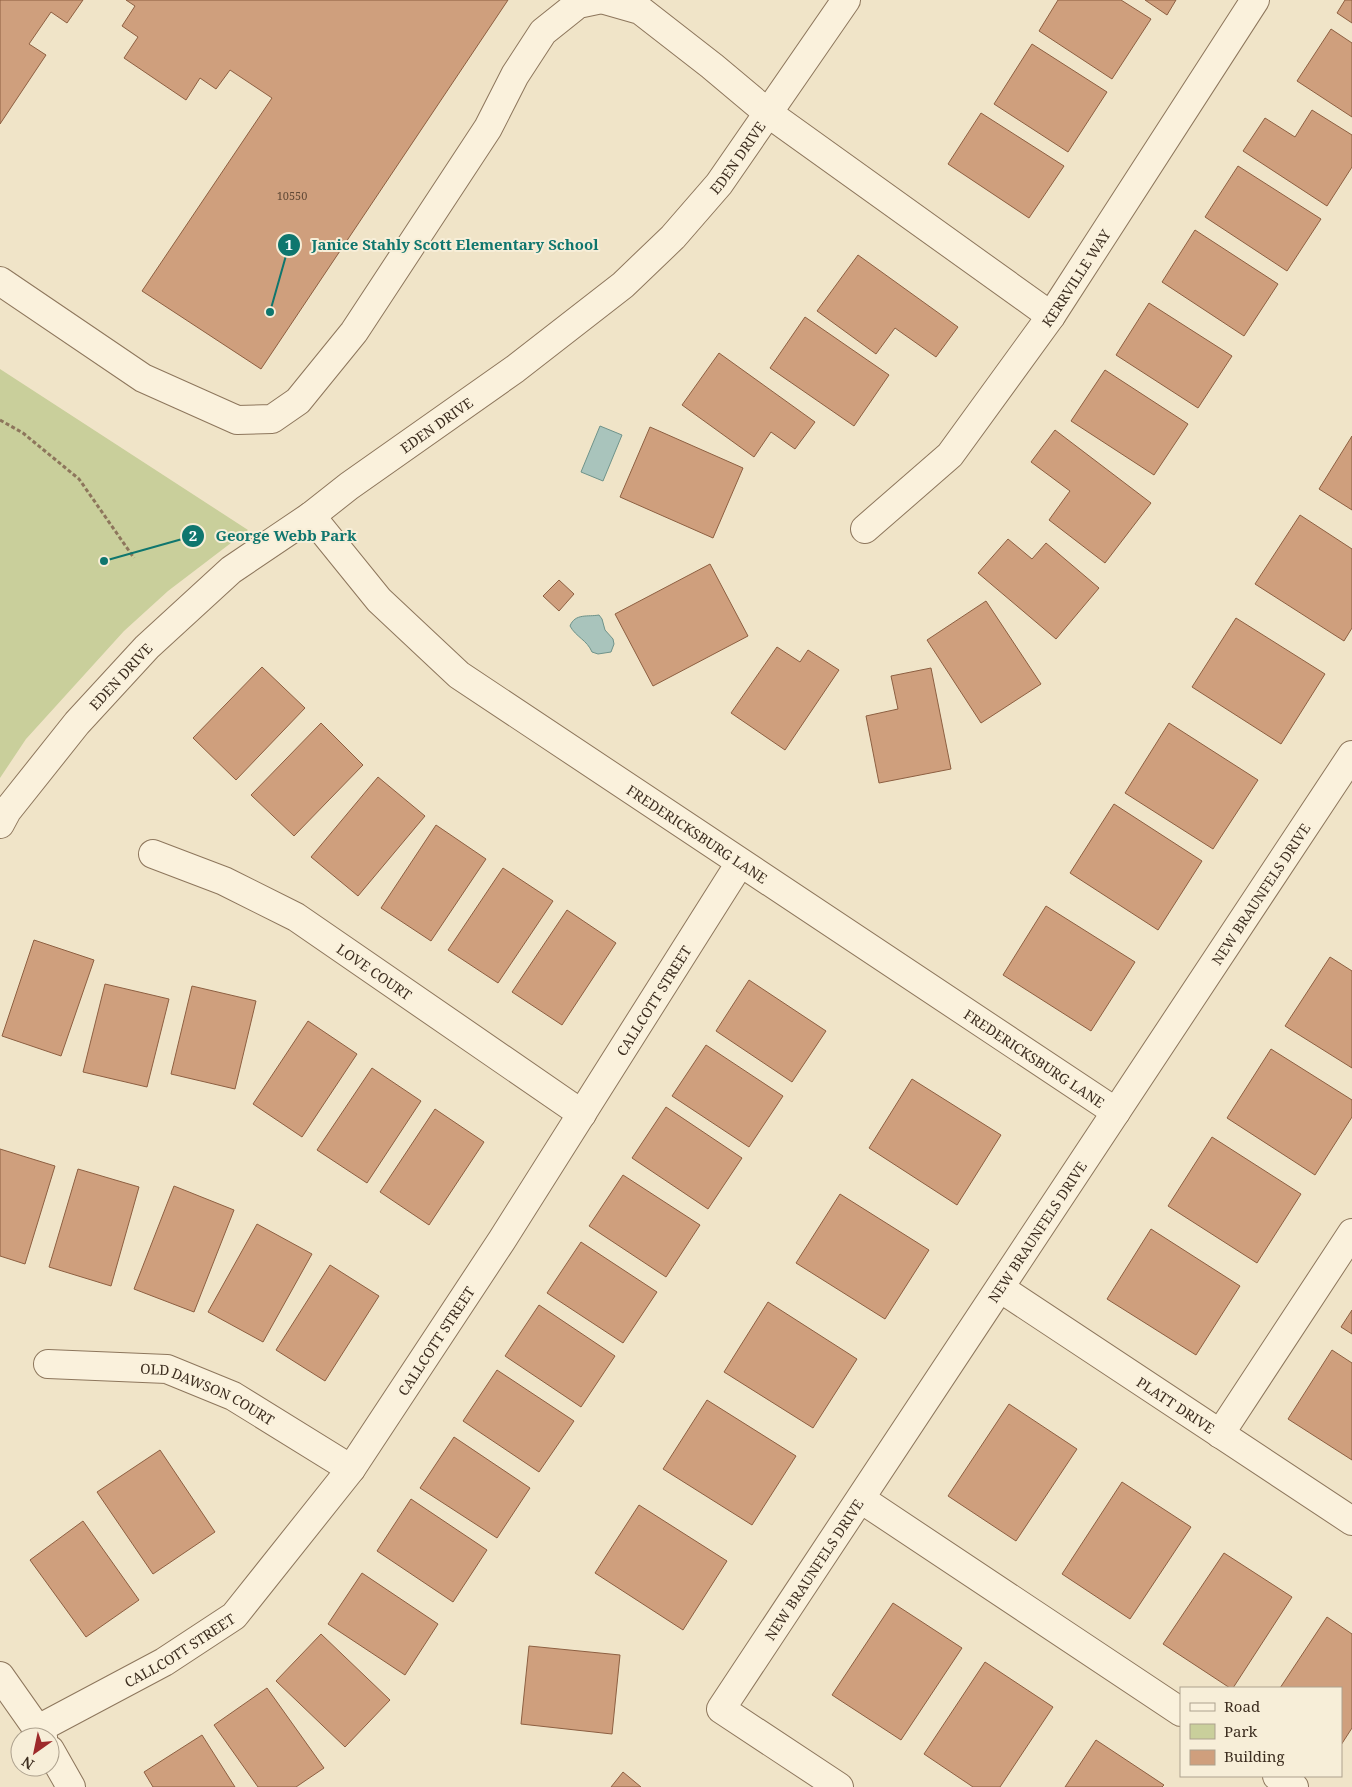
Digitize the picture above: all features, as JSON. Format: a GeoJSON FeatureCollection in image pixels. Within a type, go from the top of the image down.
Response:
{"type":"FeatureCollection","features":[{"type":"Feature","properties":{"kind":"street"},"geometry":{"type":"LineString","coordinates":[[0,281],[142,378],[237,420],[272,420],[298,401],[354,332],[488,128],[514,75],[542,32],[578,4],[597,0]]}},
{"type":"Feature","properties":{"kind":"street"},"geometry":{"type":"LineString","coordinates":[[605,0],[640,10],[712,66],[768,113],[1051,316]]}},
{"type":"Feature","properties":{"kind":"street","name":"EDEN DRIVE"},"geometry":{"type":"LineString","coordinates":[[0,824],[7,812],[77,722],[146,647],[231,570],[311,516],[349,486],[515,369],[623,286],[673,237],[719,184],[846,0]]}},
{"type":"Feature","properties":{"kind":"street","name":"KERRVILLE WAY"},"geometry":{"type":"LineString","coordinates":[[865,529],[950,455],[1051,316],[1255,0]]}},
{"type":"Feature","properties":{"kind":"street","name":"FREDERICKSBURG LANE"},"geometry":{"type":"LineString","coordinates":[[311,516],[379,600],[459,674],[1116,1112]]}},
{"type":"Feature","properties":{"kind":"street","name":"NEW BRAUNFELS DRIVE"},"geometry":{"type":"LineString","coordinates":[[839,1787],[722,1709],[1352,755]]}},
{"type":"Feature","properties":{"kind":"street","name":"LOVE COURT"},"geometry":{"type":"LineString","coordinates":[[153,854],[224,881],[296,917],[582,1114]]}},
{"type":"Feature","properties":{"kind":"street","name":"CALLCOTT STREET"},"geometry":{"type":"LineString","coordinates":[[60,1728],[234,1616],[351,1469],[502,1240],[740,863]]}},
{"type":"Feature","properties":{"kind":"street"},"geometry":{"type":"LineString","coordinates":[[1220,1434],[1352,1233]]}},
{"type":"Feature","properties":{"kind":"street","name":"PLATT DRIVE"},"geometry":{"type":"LineString","coordinates":[[1000,1288],[1352,1521]]}},
{"type":"Feature","properties":{"kind":"street","name":"OLD DAWSON COURT"},"geometry":{"type":"LineString","coordinates":[[48,1364],[166,1369],[233,1396],[351,1469]]}},
{"type":"Feature","properties":{"kind":"street"},"geometry":{"type":"LineString","coordinates":[[861,1499],[1180,1711]]}},
{"type":"Feature","properties":{"kind":"street"},"geometry":{"type":"LineString","coordinates":[[0,1676],[36,1727]]}},
{"type":"Feature","properties":{"kind":"street"},"geometry":{"type":"LineString","coordinates":[[60,1767],[71,1787]]}},
{"type":"Feature","properties":{"kind":"street"},"geometry":{"type":"LineString","coordinates":[[1279,1777],[1294,1787]]}},
{"type":"Feature","properties":{"kind":"path"},"geometry":{"type":"LineString","coordinates":[[0,420],[23,433],[79,479],[134,558]]}},
{"type":"Feature","properties":{"kind":"green space"},"geometry":{"type":"Polygon","coordinates":[[[0,369],[248,530],[168,591],[124,631],[26,739],[0,778],[0,369]]]}},
{"type":"Feature","properties":{"kind":"water"},"geometry":{"type":"Polygon","coordinates":[[[600,426],[622,435],[603,481],[581,472],[600,426]]]}},
{"type":"Feature","properties":{"kind":"water"},"geometry":{"type":"Polygon","coordinates":[[[599,615],[605,630],[613,639],[614,644],[611,652],[598,654],[592,652],[570,626],[578,617],[599,615]]]}},
{"type":"Feature","properties":{"kind":"building"},"geometry":{"type":"Polygon","coordinates":[[[0,0],[83,0],[67,23],[51,12],[29,44],[46,55],[0,124],[0,0]]]}},
{"type":"Feature","properties":{"kind":"building"},"geometry":{"type":"Polygon","coordinates":[[[126,0],[508,0],[261,369],[142,291],[272,98],[230,70],[216,89],[200,78],[186,100],[124,58],[138,37],[122,26],[135,6],[126,0]]]}},
{"type":"Feature","properties":{"kind":"building"},"geometry":{"type":"Polygon","coordinates":[[[1058,0],[1121,0],[1151,19],[1112,79],[1039,31],[1058,0]]]}},
{"type":"Feature","properties":{"kind":"building"},"geometry":{"type":"Polygon","coordinates":[[[1145,0],[1176,0],[1167,15],[1145,0]]]}},
{"type":"Feature","properties":{"kind":"building"},"geometry":{"type":"Polygon","coordinates":[[[1345,0],[1352,0],[1352,23],[1337,13],[1345,0]]]}},
{"type":"Feature","properties":{"kind":"building"},"geometry":{"type":"Polygon","coordinates":[[[1331,29],[1352,43],[1352,117],[1297,81],[1331,29]]]}},
{"type":"Feature","properties":{"kind":"building"},"geometry":{"type":"Polygon","coordinates":[[[1032,44],[1107,92],[1068,152],[994,104],[1032,44]]]}},
{"type":"Feature","properties":{"kind":"building"},"geometry":{"type":"Polygon","coordinates":[[[1312,110],[1352,135],[1352,167],[1327,206],[1243,151],[1265,118],[1295,137],[1312,110]]]}},
{"type":"Feature","properties":{"kind":"building"},"geometry":{"type":"Polygon","coordinates":[[[981,113],[1064,166],[1029,218],[948,164],[981,113]]]}},
{"type":"Feature","properties":{"kind":"building"},"geometry":{"type":"Polygon","coordinates":[[[1238,166],[1321,219],[1287,271],[1205,217],[1238,166]]]}},
{"type":"Feature","properties":{"kind":"building"},"geometry":{"type":"Polygon","coordinates":[[[1195,230],[1278,284],[1244,336],[1162,282],[1195,230]]]}},
{"type":"Feature","properties":{"kind":"building"},"geometry":{"type":"Polygon","coordinates":[[[858,255],[958,327],[936,357],[895,328],[876,354],[817,311],[858,255]]]}},
{"type":"Feature","properties":{"kind":"building"},"geometry":{"type":"Polygon","coordinates":[[[1149,303],[1232,356],[1198,408],[1116,355],[1149,303]]]}},
{"type":"Feature","properties":{"kind":"building"},"geometry":{"type":"Polygon","coordinates":[[[805,317],[889,375],[854,426],[770,368],[805,317]]]}},
{"type":"Feature","properties":{"kind":"building"},"geometry":{"type":"Polygon","coordinates":[[[719,353],[815,422],[795,449],[771,432],[754,457],[682,405],[719,353]]]}},
{"type":"Feature","properties":{"kind":"building"},"geometry":{"type":"Polygon","coordinates":[[[1105,370],[1188,424],[1154,475],[1071,421],[1105,370]]]}},
{"type":"Feature","properties":{"kind":"building"},"geometry":{"type":"Polygon","coordinates":[[[650,427],[743,468],[713,538],[620,497],[650,427]]]}},
{"type":"Feature","properties":{"kind":"building"},"geometry":{"type":"Polygon","coordinates":[[[1055,430],[1151,503],[1105,563],[1049,520],[1070,491],[1031,462],[1055,430]]]}},
{"type":"Feature","properties":{"kind":"building"},"geometry":{"type":"Polygon","coordinates":[[[1352,436],[1352,510],[1319,489],[1352,436]]]}},
{"type":"Feature","properties":{"kind":"building"},"geometry":{"type":"Polygon","coordinates":[[[1300,515],[1352,549],[1352,628],[1344,641],[1255,584],[1300,515]]]}},
{"type":"Feature","properties":{"kind":"building"},"geometry":{"type":"Polygon","coordinates":[[[1008,539],[1032,559],[1046,543],[1099,588],[1056,639],[978,573],[1008,539]]]}},
{"type":"Feature","properties":{"kind":"building"},"geometry":{"type":"Polygon","coordinates":[[[710,564],[748,636],[653,686],[615,614],[710,564]]]}},
{"type":"Feature","properties":{"kind":"building"},"geometry":{"type":"Polygon","coordinates":[[[559,580],[574,594],[559,611],[543,596],[559,580]]]}},
{"type":"Feature","properties":{"kind":"building"},"geometry":{"type":"Polygon","coordinates":[[[986,601],[1041,684],[981,723],[927,640],[986,601]]]}},
{"type":"Feature","properties":{"kind":"building"},"geometry":{"type":"Polygon","coordinates":[[[1236,618],[1325,674],[1281,744],[1192,687],[1236,618]]]}},
{"type":"Feature","properties":{"kind":"building"},"geometry":{"type":"Polygon","coordinates":[[[777,647],[800,662],[808,650],[839,670],[785,750],[731,713],[777,647]]]}},
{"type":"Feature","properties":{"kind":"building"},"geometry":{"type":"Polygon","coordinates":[[[262,667],[305,708],[236,780],[193,738],[262,667]]]}},
{"type":"Feature","properties":{"kind":"building"},"geometry":{"type":"Polygon","coordinates":[[[931,668],[951,769],[879,783],[866,716],[898,709],[891,676],[931,668]]]}},
{"type":"Feature","properties":{"kind":"building"},"geometry":{"type":"Polygon","coordinates":[[[321,723],[363,765],[294,836],[251,795],[321,723]]]}},
{"type":"Feature","properties":{"kind":"building"},"geometry":{"type":"Polygon","coordinates":[[[1169,723],[1258,780],[1213,849],[1125,793],[1169,723]]]}},
{"type":"Feature","properties":{"kind":"building"},"geometry":{"type":"Polygon","coordinates":[[[378,777],[425,816],[358,896],[311,857],[378,777]]]}},
{"type":"Feature","properties":{"kind":"building"},"geometry":{"type":"Polygon","coordinates":[[[1114,804],[1202,861],[1158,930],[1070,873],[1114,804]]]}},
{"type":"Feature","properties":{"kind":"building"},"geometry":{"type":"Polygon","coordinates":[[[436,825],[486,859],[431,941],[381,908],[436,825]]]}},
{"type":"Feature","properties":{"kind":"building"},"geometry":{"type":"Polygon","coordinates":[[[503,868],[553,901],[498,983],[448,950],[503,868]]]}},
{"type":"Feature","properties":{"kind":"building"},"geometry":{"type":"Polygon","coordinates":[[[1046,906],[1135,962],[1091,1031],[1003,975],[1046,906]]]}},
{"type":"Feature","properties":{"kind":"building"},"geometry":{"type":"Polygon","coordinates":[[[567,910],[616,943],[562,1025],[512,992],[567,910]]]}},
{"type":"Feature","properties":{"kind":"building"},"geometry":{"type":"Polygon","coordinates":[[[34,940],[94,960],[61,1056],[2,1036],[34,940]]]}},
{"type":"Feature","properties":{"kind":"building"},"geometry":{"type":"Polygon","coordinates":[[[1330,957],[1352,971],[1352,1068],[1285,1026],[1330,957]]]}},
{"type":"Feature","properties":{"kind":"building"},"geometry":{"type":"Polygon","coordinates":[[[749,980],[826,1031],[792,1082],[716,1031],[749,980]]]}},
{"type":"Feature","properties":{"kind":"building"},"geometry":{"type":"Polygon","coordinates":[[[105,984],[169,999],[147,1087],[83,1072],[105,984]]]}},
{"type":"Feature","properties":{"kind":"building"},"geometry":{"type":"Polygon","coordinates":[[[192,986],[256,1001],[235,1089],[171,1074],[192,986]]]}},
{"type":"Feature","properties":{"kind":"building"},"geometry":{"type":"Polygon","coordinates":[[[308,1021],[357,1054],[302,1137],[253,1104],[308,1021]]]}},
{"type":"Feature","properties":{"kind":"building"},"geometry":{"type":"Polygon","coordinates":[[[706,1045],[783,1096],[749,1147],[672,1096],[706,1045]]]}},
{"type":"Feature","properties":{"kind":"building"},"geometry":{"type":"Polygon","coordinates":[[[1271,1049],[1352,1100],[1352,1117],[1315,1175],[1227,1118],[1271,1049]]]}},
{"type":"Feature","properties":{"kind":"building"},"geometry":{"type":"Polygon","coordinates":[[[372,1068],[421,1101],[367,1183],[317,1150],[372,1068]]]}},
{"type":"Feature","properties":{"kind":"building"},"geometry":{"type":"Polygon","coordinates":[[[912,1079],[1001,1135],[957,1205],[869,1148],[912,1079]]]}},
{"type":"Feature","properties":{"kind":"building"},"geometry":{"type":"Polygon","coordinates":[[[666,1107],[742,1158],[708,1209],[632,1158],[666,1107]]]}},
{"type":"Feature","properties":{"kind":"building"},"geometry":{"type":"Polygon","coordinates":[[[435,1109],[484,1142],[429,1225],[380,1192],[435,1109]]]}},
{"type":"Feature","properties":{"kind":"building"},"geometry":{"type":"Polygon","coordinates":[[[1212,1137],[1301,1194],[1257,1263],[1168,1206],[1212,1137]]]}},
{"type":"Feature","properties":{"kind":"building"},"geometry":{"type":"Polygon","coordinates":[[[0,1149],[55,1166],[25,1264],[0,1256],[0,1149]]]}},
{"type":"Feature","properties":{"kind":"building"},"geometry":{"type":"Polygon","coordinates":[[[78,1169],[139,1187],[111,1286],[49,1267],[78,1169]]]}},
{"type":"Feature","properties":{"kind":"building"},"geometry":{"type":"Polygon","coordinates":[[[623,1175],[700,1225],[666,1277],[589,1226],[623,1175]]]}},
{"type":"Feature","properties":{"kind":"building"},"geometry":{"type":"Polygon","coordinates":[[[174,1186],[234,1210],[194,1312],[134,1289],[174,1186]]]}},
{"type":"Feature","properties":{"kind":"building"},"geometry":{"type":"Polygon","coordinates":[[[840,1194],[929,1250],[885,1319],[796,1263],[840,1194]]]}},
{"type":"Feature","properties":{"kind":"building"},"geometry":{"type":"Polygon","coordinates":[[[257,1224],[312,1254],[263,1342],[208,1312],[257,1224]]]}},
{"type":"Feature","properties":{"kind":"building"},"geometry":{"type":"Polygon","coordinates":[[[1151,1229],[1240,1286],[1196,1355],[1107,1299],[1151,1229]]]}},
{"type":"Feature","properties":{"kind":"building"},"geometry":{"type":"Polygon","coordinates":[[[581,1242],[657,1292],[623,1343],[547,1293],[581,1242]]]}},
{"type":"Feature","properties":{"kind":"building"},"geometry":{"type":"Polygon","coordinates":[[[330,1265],[379,1296],[325,1381],[276,1350],[330,1265]]]}},
{"type":"Feature","properties":{"kind":"building"},"geometry":{"type":"Polygon","coordinates":[[[768,1302],[857,1359],[813,1428],[724,1372],[768,1302]]]}},
{"type":"Feature","properties":{"kind":"building"},"geometry":{"type":"Polygon","coordinates":[[[539,1305],[615,1356],[581,1407],[505,1356],[539,1305]]]}},
{"type":"Feature","properties":{"kind":"building"},"geometry":{"type":"Polygon","coordinates":[[[1352,1310],[1352,1334],[1341,1327],[1352,1310]]]}},
{"type":"Feature","properties":{"kind":"building"},"geometry":{"type":"Polygon","coordinates":[[[1332,1350],[1352,1363],[1352,1460],[1288,1419],[1332,1350]]]}},
{"type":"Feature","properties":{"kind":"building"},"geometry":{"type":"Polygon","coordinates":[[[497,1370],[574,1421],[539,1472],[463,1421],[497,1370]]]}},
{"type":"Feature","properties":{"kind":"building"},"geometry":{"type":"Polygon","coordinates":[[[707,1400],[796,1456],[752,1525],[663,1469],[707,1400]]]}},
{"type":"Feature","properties":{"kind":"building"},"geometry":{"type":"Polygon","coordinates":[[[1009,1404],[1077,1449],[1016,1541],[948,1496],[1009,1404]]]}},
{"type":"Feature","properties":{"kind":"building"},"geometry":{"type":"Polygon","coordinates":[[[454,1437],[530,1488],[497,1538],[420,1488],[454,1437]]]}},
{"type":"Feature","properties":{"kind":"building"},"geometry":{"type":"Polygon","coordinates":[[[160,1450],[215,1532],[153,1574],[97,1492],[160,1450]]]}},
{"type":"Feature","properties":{"kind":"building"},"geometry":{"type":"Polygon","coordinates":[[[1122,1482],[1191,1527],[1130,1619],[1062,1574],[1122,1482]]]}},
{"type":"Feature","properties":{"kind":"building"},"geometry":{"type":"Polygon","coordinates":[[[411,1499],[487,1550],[453,1602],[377,1551],[411,1499]]]}},
{"type":"Feature","properties":{"kind":"building"},"geometry":{"type":"Polygon","coordinates":[[[639,1505],[727,1561],[683,1630],[595,1573],[639,1505]]]}},
{"type":"Feature","properties":{"kind":"building"},"geometry":{"type":"Polygon","coordinates":[[[83,1521],[139,1600],[86,1637],[30,1560],[83,1521]]]}},
{"type":"Feature","properties":{"kind":"building"},"geometry":{"type":"Polygon","coordinates":[[[1224,1553],[1292,1597],[1234,1687],[1228,1687],[1163,1644],[1224,1553]]]}},
{"type":"Feature","properties":{"kind":"building"},"geometry":{"type":"Polygon","coordinates":[[[362,1573],[438,1624],[405,1675],[328,1624],[362,1573]]]}},
{"type":"Feature","properties":{"kind":"building"},"geometry":{"type":"Polygon","coordinates":[[[893,1603],[962,1648],[901,1740],[832,1695],[893,1603]]]}},
{"type":"Feature","properties":{"kind":"building"},"geometry":{"type":"Polygon","coordinates":[[[1327,1617],[1352,1634],[1352,1728],[1342,1743],[1342,1687],[1281,1687],[1327,1617]]]}},
{"type":"Feature","properties":{"kind":"building"},"geometry":{"type":"Polygon","coordinates":[[[321,1634],[390,1700],[345,1747],[276,1681],[321,1634]]]}},
{"type":"Feature","properties":{"kind":"building"},"geometry":{"type":"Polygon","coordinates":[[[529,1646],[620,1655],[612,1734],[521,1724],[529,1646]]]}},
{"type":"Feature","properties":{"kind":"building"},"geometry":{"type":"Polygon","coordinates":[[[985,1662],[1053,1707],[1000,1787],[973,1787],[924,1754],[985,1662]]]}},
{"type":"Feature","properties":{"kind":"building"},"geometry":{"type":"Polygon","coordinates":[[[267,1688],[324,1768],[296,1787],[258,1787],[214,1725],[267,1688]]]}},
{"type":"Feature","properties":{"kind":"building"},"geometry":{"type":"Polygon","coordinates":[[[202,1735],[235,1787],[153,1787],[144,1772],[202,1735]]]}},
{"type":"Feature","properties":{"kind":"building"},"geometry":{"type":"Polygon","coordinates":[[[1096,1740],[1164,1785],[1162,1787],[1065,1787],[1096,1740]]]}},
{"type":"Feature","properties":{"kind":"building"},"geometry":{"type":"Polygon","coordinates":[[[623,1772],[641,1787],[611,1787],[623,1772]]]}},
{"type":"Feature","properties":{"kind":"place","name":"Janice Stahly Scott Elementary School"},"geometry":{"type":"Point","coordinates":[270,312]}},
{"type":"Feature","properties":{"kind":"place","name":"George Webb Park"},"geometry":{"type":"Point","coordinates":[104,561]}}]}
